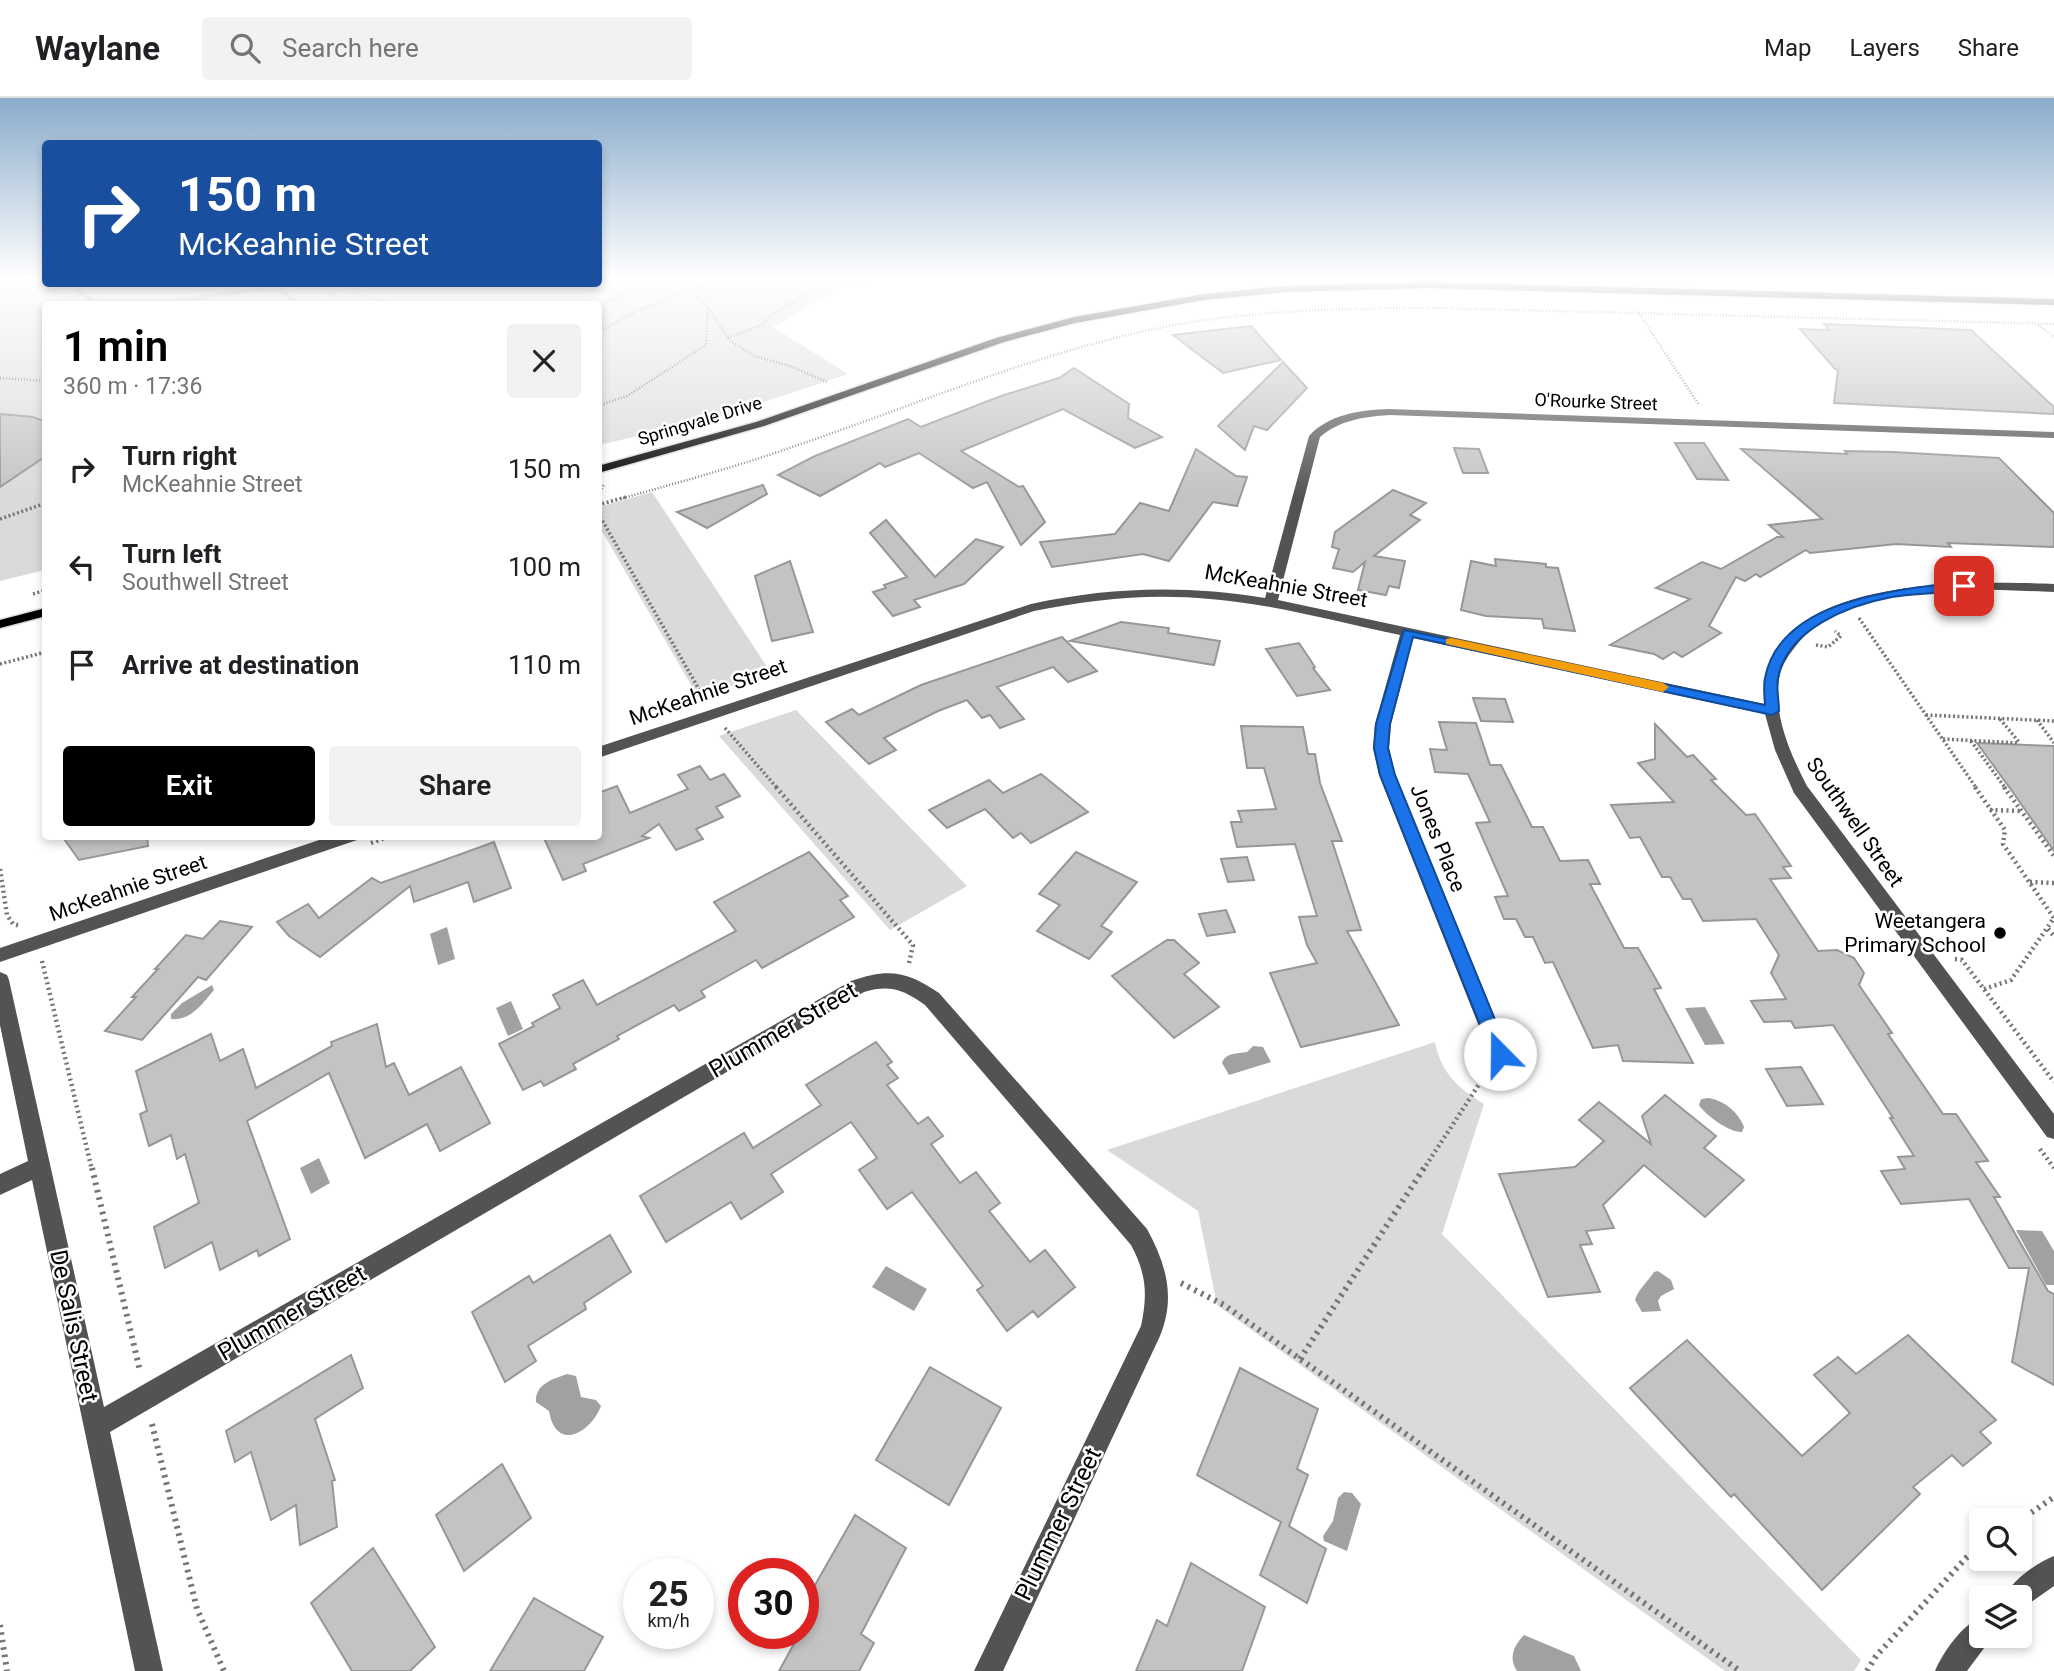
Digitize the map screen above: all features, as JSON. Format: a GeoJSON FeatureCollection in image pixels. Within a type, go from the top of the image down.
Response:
{"type":"FeatureCollection","features":[{"type":"Feature","properties":{"kind":"main road","name":"Springvale Drive"},"geometry":{"type":"LineString","coordinates":[[602,469],[809,408],[971,350]]}},
{"type":"Feature","properties":{"kind":"main road"},"geometry":{"type":"LineString","coordinates":[[0,624],[42,613]]}},
{"type":"Feature","properties":{"kind":"street","name":"O'Rourke Street"},"geometry":{"type":"LineString","coordinates":[[1270,603],[1315,436],[1324,426],[1340,419],[1389,412],[2054,435]]}},
{"type":"Feature","properties":{"kind":"street","name":"Southwell Street"},"geometry":{"type":"LineString","coordinates":[[2054,588],[1991,585],[1929,589],[1890,594],[1849,605],[1815,621],[1790,641],[1775,666],[1771,680],[1775,730],[1800,789],[2054,1130]]}},
{"type":"Feature","properties":{"kind":"street","name":"McKeahnie Street"},"geometry":{"type":"LineString","coordinates":[[602,752],[1026,609],[1076,598],[1123,592],[1172,592],[1270,603],[1772,711]]}},
{"type":"Feature","properties":{"kind":"street","name":"Jones Place"},"geometry":{"type":"LineString","coordinates":[[1408,632],[1383,724],[1381,748],[1387,775],[1500,1054]]}},
{"type":"Feature","properties":{"kind":"street","name":"McKeahnie Street"},"geometry":{"type":"LineString","coordinates":[[0,955],[339,840]]}},
{"type":"Feature","properties":{"kind":"street","name":"Plummer Street"},"geometry":{"type":"LineString","coordinates":[[96,1426],[858,986],[879,979],[905,980],[932,999],[1139,1237],[1155,1265],[1159,1280],[1160,1296],[1152,1328],[988,1671]]}},
{"type":"Feature","properties":{"kind":"street","name":"De Salis Street"},"geometry":{"type":"LineString","coordinates":[[0,981],[149,1671]]}},
{"type":"Feature","properties":{"kind":"street"},"geometry":{"type":"LineString","coordinates":[[0,1185],[40,1166]]}},
{"type":"Feature","properties":{"kind":"street"},"geometry":{"type":"LineString","coordinates":[[2032,1586],[2054,1569]]}},
{"type":"Feature","properties":{"kind":"street"},"geometry":{"type":"LineString","coordinates":[[1949,1671],[1969,1646]]}},
{"type":"Feature","properties":{"kind":"path"},"geometry":{"type":"LineString","coordinates":[[602,405],[627,396],[698,350]]}},
{"type":"Feature","properties":{"kind":"path"},"geometry":{"type":"LineString","coordinates":[[746,350],[754,356],[790,366],[830,383]]}},
{"type":"Feature","properties":{"kind":"path"},"geometry":{"type":"LineString","coordinates":[[602,504],[822,437],[1022,363],[1066,350]]}},
{"type":"Feature","properties":{"kind":"path"},"geometry":{"type":"LineString","coordinates":[[1663,350],[1711,423]]}},
{"type":"Feature","properties":{"kind":"path"},"geometry":{"type":"LineString","coordinates":[[0,378],[42,381]]}},
{"type":"Feature","properties":{"kind":"path"},"geometry":{"type":"LineString","coordinates":[[0,519],[42,504]]}},
{"type":"Feature","properties":{"kind":"path"},"geometry":{"type":"LineString","coordinates":[[602,520],[714,715],[913,945]]}},
{"type":"Feature","properties":{"kind":"path"},"geometry":{"type":"LineString","coordinates":[[1869,610],[1857,615],[2005,830],[2003,844],[2054,918],[2011,980],[1983,989]]}},
{"type":"Feature","properties":{"kind":"path"},"geometry":{"type":"LineString","coordinates":[[1810,648],[1818,645],[1828,647],[1841,636],[1834,626]]}},
{"type":"Feature","properties":{"kind":"path"},"geometry":{"type":"LineString","coordinates":[[0,664],[42,653]]}},
{"type":"Feature","properties":{"kind":"path"},"geometry":{"type":"LineString","coordinates":[[1926,715],[2054,721]]}},
{"type":"Feature","properties":{"kind":"path"},"geometry":{"type":"LineString","coordinates":[[1942,739],[2020,744],[2000,718]]}},
{"type":"Feature","properties":{"kind":"path"},"geometry":{"type":"LineString","coordinates":[[2036,720],[2054,743]]}},
{"type":"Feature","properties":{"kind":"path"},"geometry":{"type":"LineString","coordinates":[[1971,741],[2054,856]]}},
{"type":"Feature","properties":{"kind":"path"},"geometry":{"type":"LineString","coordinates":[[1990,810],[2022,811]]}},
{"type":"Feature","properties":{"kind":"path"},"geometry":{"type":"LineString","coordinates":[[0,869],[6,915],[13,924],[34,928],[197,1609],[224,1671]]}},
{"type":"Feature","properties":{"kind":"path"},"geometry":{"type":"LineString","coordinates":[[2029,882],[2054,883]]}},
{"type":"Feature","properties":{"kind":"path"},"geometry":{"type":"LineString","coordinates":[[2048,929],[2054,936]]}},
{"type":"Feature","properties":{"kind":"path"},"geometry":{"type":"LineString","coordinates":[[1948,958],[1962,960],[2054,1082]]}},
{"type":"Feature","properties":{"kind":"path"},"geometry":{"type":"LineString","coordinates":[[1300,1359],[1500,1054]]}},
{"type":"Feature","properties":{"kind":"path"},"geometry":{"type":"LineString","coordinates":[[1159,1280],[1186,1284],[1215,1299],[1740,1671]]}},
{"type":"Feature","properties":{"kind":"path"},"geometry":{"type":"LineString","coordinates":[[2032,1512],[2054,1497]]}},
{"type":"Feature","properties":{"kind":"path"},"geometry":{"type":"LineString","coordinates":[[1867,1671],[1876,1656],[1969,1556]]}},
{"type":"Feature","properties":{"kind":"path"},"geometry":{"type":"LineString","coordinates":[[0,1625],[7,1671]]}},
{"type":"Feature","properties":{"kind":"shaded area"},"geometry":{"type":"Polygon","coordinates":[[[0,350],[42,350],[42,571],[0,581],[0,350]]]}},
{"type":"Feature","properties":{"kind":"shaded area"},"geometry":{"type":"Polygon","coordinates":[[[602,350],[810,350],[848,374],[712,419],[602,444],[602,350]]]}},
{"type":"Feature","properties":{"kind":"shaded area"},"geometry":{"type":"Polygon","coordinates":[[[652,492],[771,673],[698,697],[602,531],[602,506],[652,492]]]}},
{"type":"Feature","properties":{"kind":"shaded area"},"geometry":{"type":"Polygon","coordinates":[[[796,710],[967,886],[890,930],[719,736],[796,710]]]}},
{"type":"Feature","properties":{"kind":"shaded area"},"geometry":{"type":"Polygon","coordinates":[[[447,927],[455,959],[438,965],[430,934],[447,927]]]}},
{"type":"Feature","properties":{"kind":"shaded area"},"geometry":{"type":"Polygon","coordinates":[[[212,985],[214,990],[196,1010],[184,1017],[171,1019],[171,1014],[182,1003],[212,985]]]}},
{"type":"Feature","properties":{"kind":"shaded area"},"geometry":{"type":"Polygon","coordinates":[[[511,1001],[523,1029],[508,1036],[496,1008],[511,1001]]]}},
{"type":"Feature","properties":{"kind":"shaded area"},"geometry":{"type":"Polygon","coordinates":[[[1705,1007],[1725,1044],[1705,1045],[1685,1008],[1705,1007]]]}},
{"type":"Feature","properties":{"kind":"shaded area"},"geometry":{"type":"Polygon","coordinates":[[[1435,1042],[1442,1063],[1452,1079],[1484,1104],[1442,1234],[1861,1660],[1854,1671],[1725,1671],[1217,1305],[1198,1211],[1107,1150],[1435,1042]]]}},
{"type":"Feature","properties":{"kind":"shaded area"},"geometry":{"type":"Polygon","coordinates":[[[1253,1046],[1263,1047],[1271,1062],[1229,1075],[1222,1063],[1224,1059],[1232,1054],[1247,1052],[1253,1046]]]}},
{"type":"Feature","properties":{"kind":"shaded area"},"geometry":{"type":"Polygon","coordinates":[[[1709,1098],[1735,1112],[1744,1127],[1742,1132],[1725,1127],[1702,1109],[1699,1105],[1701,1099],[1709,1098]]]}},
{"type":"Feature","properties":{"kind":"shaded area"},"geometry":{"type":"Polygon","coordinates":[[[319,1158],[330,1183],[311,1194],[300,1168],[319,1158]]]}},
{"type":"Feature","properties":{"kind":"shaded area"},"geometry":{"type":"Polygon","coordinates":[[[2016,1230],[2042,1231],[2054,1251],[2054,1285],[2046,1285],[2016,1230]]]}},
{"type":"Feature","properties":{"kind":"shaded area"},"geometry":{"type":"Polygon","coordinates":[[[886,1266],[927,1289],[914,1311],[872,1287],[886,1266]]]}},
{"type":"Feature","properties":{"kind":"shaded area"},"geometry":{"type":"Polygon","coordinates":[[[1658,1271],[1671,1280],[1674,1289],[1661,1296],[1658,1301],[1661,1311],[1642,1312],[1635,1300],[1654,1272],[1658,1271]]]}},
{"type":"Feature","properties":{"kind":"shaded area"},"geometry":{"type":"Polygon","coordinates":[[[567,1374],[576,1376],[581,1397],[596,1400],[601,1406],[582,1431],[566,1435],[553,1424],[549,1411],[536,1402],[536,1396],[551,1380],[567,1374]]]}},
{"type":"Feature","properties":{"kind":"shaded area"},"geometry":{"type":"Polygon","coordinates":[[[1344,1492],[1352,1493],[1361,1504],[1347,1551],[1324,1541],[1323,1536],[1333,1521],[1338,1498],[1344,1492]]]}},
{"type":"Feature","properties":{"kind":"shaded area"},"geometry":{"type":"Polygon","coordinates":[[[1524,1635],[1574,1656],[1581,1671],[1517,1671],[1513,1652],[1524,1635]]]}},
{"type":"Feature","properties":{"kind":"building"},"geometry":{"type":"Polygon","coordinates":[[[1193,350],[1273,350],[1281,360],[1223,373],[1193,350]]]}},
{"type":"Feature","properties":{"kind":"building"},"geometry":{"type":"Polygon","coordinates":[[[1819,350],[1993,350],[2054,407],[2054,414],[1834,403],[1838,370],[1819,350]]]}},
{"type":"Feature","properties":{"kind":"building"},"geometry":{"type":"Polygon","coordinates":[[[1283,362],[1307,388],[1267,430],[1254,426],[1245,450],[1218,426],[1283,362]]]}},
{"type":"Feature","properties":{"kind":"building"},"geometry":{"type":"Polygon","coordinates":[[[1074,368],[1129,404],[1128,418],[1162,437],[1135,448],[1063,409],[961,451],[1019,487],[1023,486],[1045,522],[1021,545],[987,482],[973,488],[919,453],[885,467],[880,463],[820,496],[778,475],[815,456],[908,419],[921,427],[1001,396],[1059,378],[1074,368]]]}},
{"type":"Feature","properties":{"kind":"building"},"geometry":{"type":"Polygon","coordinates":[[[0,414],[42,420],[42,459],[0,487],[0,414]]]}},
{"type":"Feature","properties":{"kind":"building"},"geometry":{"type":"Polygon","coordinates":[[[1675,443],[1704,443],[1728,480],[1697,479],[1675,443]]]}},
{"type":"Feature","properties":{"kind":"building"},"geometry":{"type":"Polygon","coordinates":[[[1454,448],[1479,449],[1488,473],[1463,473],[1454,448]]]}},
{"type":"Feature","properties":{"kind":"building"},"geometry":{"type":"Polygon","coordinates":[[[1196,449],[1236,476],[1247,477],[1237,506],[1213,502],[1169,561],[1143,554],[1052,567],[1040,542],[1115,534],[1140,503],[1169,511],[1196,449]]]}},
{"type":"Feature","properties":{"kind":"building"},"geometry":{"type":"Polygon","coordinates":[[[1741,449],[1847,454],[1845,451],[1893,452],[1999,458],[2054,513],[2054,547],[1948,543],[1951,547],[1896,544],[1810,553],[1806,550],[1760,577],[1756,574],[1745,581],[1736,577],[1709,626],[1721,633],[1682,657],[1674,652],[1663,659],[1654,654],[1610,645],[1690,599],[1656,588],[1702,562],[1721,569],[1777,537],[1783,537],[1769,525],[1822,519],[1741,449]]]}},
{"type":"Feature","properties":{"kind":"building"},"geometry":{"type":"Polygon","coordinates":[[[763,485],[767,494],[707,528],[677,512],[763,485]]]}},
{"type":"Feature","properties":{"kind":"building"},"geometry":{"type":"Polygon","coordinates":[[[1393,490],[1426,503],[1410,515],[1420,520],[1374,556],[1405,561],[1399,588],[1389,586],[1386,595],[1358,590],[1365,562],[1353,572],[1333,568],[1339,549],[1332,547],[1335,532],[1393,490]]]}},
{"type":"Feature","properties":{"kind":"building"},"geometry":{"type":"Polygon","coordinates":[[[886,520],[935,577],[976,539],[1003,547],[964,584],[914,600],[920,607],[893,616],[873,592],[907,577],[870,533],[886,520]]]}},
{"type":"Feature","properties":{"kind":"building"},"geometry":{"type":"Polygon","coordinates":[[[1495,559],[1546,564],[1546,567],[1558,568],[1575,631],[1544,628],[1542,619],[1486,616],[1461,610],[1471,561],[1496,566],[1495,559]]]}},
{"type":"Feature","properties":{"kind":"building"},"geometry":{"type":"Polygon","coordinates":[[[790,561],[813,632],[772,641],[755,576],[790,561]]]}},
{"type":"Feature","properties":{"kind":"building"},"geometry":{"type":"Polygon","coordinates":[[[1121,622],[1169,628],[1168,633],[1220,641],[1214,665],[1070,641],[1121,622]]]}},
{"type":"Feature","properties":{"kind":"building"},"geometry":{"type":"Polygon","coordinates":[[[1062,637],[1097,671],[1068,682],[1053,667],[997,687],[1024,719],[1000,728],[990,715],[982,718],[967,700],[884,738],[896,750],[869,764],[826,722],[852,709],[859,715],[921,685],[1062,637]]]}},
{"type":"Feature","properties":{"kind":"building"},"geometry":{"type":"Polygon","coordinates":[[[1299,643],[1330,690],[1297,696],[1266,649],[1299,643]]]}},
{"type":"Feature","properties":{"kind":"building"},"geometry":{"type":"Polygon","coordinates":[[[1473,698],[1505,699],[1513,722],[1481,721],[1473,698]]]}},
{"type":"Feature","properties":{"kind":"building"},"geometry":{"type":"Polygon","coordinates":[[[1439,722],[1476,723],[1490,765],[1501,765],[1532,827],[1543,827],[1560,861],[1588,860],[1600,884],[1590,884],[1624,948],[1638,948],[1661,988],[1654,989],[1693,1063],[1623,1061],[1618,1045],[1593,1048],[1553,962],[1545,963],[1533,937],[1525,937],[1516,919],[1504,919],[1495,897],[1508,896],[1476,823],[1490,822],[1468,774],[1435,772],[1430,749],[1447,750],[1439,722]]]}},
{"type":"Feature","properties":{"kind":"building"},"geometry":{"type":"Polygon","coordinates":[[[1655,724],[1687,757],[1693,755],[1716,779],[1711,780],[1746,815],[1755,814],[1791,866],[1783,867],[1791,878],[1770,879],[1818,951],[1837,950],[1854,958],[1864,973],[1859,985],[1892,1033],[1888,1034],[1943,1114],[1956,1114],[1988,1161],[1976,1162],[2000,1197],[1994,1197],[2048,1291],[2054,1294],[2054,1385],[2012,1362],[2029,1268],[2009,1268],[1969,1199],[1901,1204],[1881,1171],[1905,1169],[1898,1157],[1914,1156],[1890,1118],[1893,1118],[1833,1025],[1795,1028],[1791,1021],[1764,1022],[1751,1001],[1786,999],[1771,973],[1779,955],[1756,919],[1703,921],[1691,899],[1683,899],[1670,877],[1662,877],[1640,837],[1630,838],[1611,805],[1674,802],[1638,763],[1655,759],[1655,724]]]}},
{"type":"Feature","properties":{"kind":"building"},"geometry":{"type":"Polygon","coordinates":[[[1241,726],[1303,727],[1308,754],[1315,754],[1320,783],[1342,841],[1332,841],[1361,930],[1347,931],[1399,1025],[1301,1047],[1270,973],[1317,963],[1307,945],[1299,917],[1317,916],[1295,844],[1237,847],[1231,822],[1242,822],[1238,811],[1276,809],[1264,768],[1247,768],[1241,726]]]}},
{"type":"Feature","properties":{"kind":"building"},"geometry":{"type":"Polygon","coordinates":[[[1977,743],[2054,746],[2054,851],[2012,791],[1977,743]]]}},
{"type":"Feature","properties":{"kind":"building"},"geometry":{"type":"Polygon","coordinates":[[[700,766],[710,780],[724,774],[740,796],[716,807],[723,817],[696,829],[703,839],[676,850],[659,824],[642,836],[649,838],[583,864],[586,871],[563,880],[545,840],[602,840],[602,792],[617,786],[630,813],[688,789],[678,775],[700,766]]]}},
{"type":"Feature","properties":{"kind":"building"},"geometry":{"type":"Polygon","coordinates":[[[1041,774],[1088,812],[1031,843],[1021,833],[1013,838],[985,809],[947,828],[929,810],[989,780],[1003,793],[1041,774]]]}},
{"type":"Feature","properties":{"kind":"building"},"geometry":{"type":"Polygon","coordinates":[[[65,840],[147,840],[148,846],[79,860],[65,840]]]}},
{"type":"Feature","properties":{"kind":"building"},"geometry":{"type":"Polygon","coordinates":[[[494,842],[511,888],[474,902],[468,882],[414,902],[410,886],[320,957],[289,936],[277,922],[308,904],[319,918],[372,878],[381,883],[494,842]]]}},
{"type":"Feature","properties":{"kind":"building"},"geometry":{"type":"Polygon","coordinates":[[[809,852],[848,896],[840,900],[854,917],[762,968],[756,960],[701,991],[705,997],[679,1011],[674,1005],[617,1036],[619,1039],[573,1064],[576,1069],[544,1086],[541,1081],[523,1090],[499,1044],[534,1026],[532,1023],[560,1008],[553,995],[583,980],[597,1005],[736,931],[714,902],[809,852]]]}},
{"type":"Feature","properties":{"kind":"building"},"geometry":{"type":"Polygon","coordinates":[[[1076,852],[1137,882],[1101,926],[1112,932],[1089,959],[1037,931],[1060,905],[1039,894],[1076,852]]]}},
{"type":"Feature","properties":{"kind":"building"},"geometry":{"type":"Polygon","coordinates":[[[1247,857],[1254,880],[1228,882],[1221,859],[1247,857]]]}},
{"type":"Feature","properties":{"kind":"building"},"geometry":{"type":"Polygon","coordinates":[[[1226,910],[1235,932],[1207,936],[1199,914],[1226,910]]]}},
{"type":"Feature","properties":{"kind":"building"},"geometry":{"type":"Polygon","coordinates":[[[220,921],[252,927],[206,980],[198,977],[142,1040],[105,1031],[186,935],[203,939],[220,921]]]}},
{"type":"Feature","properties":{"kind":"building"},"geometry":{"type":"Polygon","coordinates":[[[1167,940],[1174,940],[1199,963],[1184,974],[1219,1007],[1174,1038],[1112,976],[1167,940]]]}},
{"type":"Feature","properties":{"kind":"building"},"geometry":{"type":"Polygon","coordinates":[[[377,1024],[386,1067],[394,1063],[409,1095],[461,1067],[490,1123],[440,1151],[427,1124],[365,1158],[329,1073],[247,1121],[290,1239],[259,1256],[257,1250],[220,1270],[212,1242],[165,1268],[154,1227],[199,1203],[185,1154],[177,1159],[171,1135],[149,1146],[140,1114],[147,1111],[136,1071],[211,1034],[220,1061],[243,1049],[256,1088],[332,1046],[331,1042],[377,1024]]]}},
{"type":"Feature","properties":{"kind":"building"},"geometry":{"type":"Polygon","coordinates":[[[876,1042],[892,1062],[887,1065],[898,1078],[887,1085],[918,1124],[928,1117],[943,1136],[931,1144],[960,1183],[976,1172],[1000,1203],[989,1211],[1030,1262],[1045,1250],[1075,1287],[1038,1317],[1033,1311],[1007,1331],[977,1290],[983,1286],[912,1192],[887,1209],[859,1170],[877,1158],[851,1122],[771,1174],[783,1192],[741,1219],[731,1202],[666,1242],[640,1196],[744,1133],[753,1148],[821,1105],[806,1085],[876,1042]]]}},
{"type":"Feature","properties":{"kind":"building"},"geometry":{"type":"Polygon","coordinates":[[[1801,1067],[1823,1104],[1787,1106],[1766,1069],[1801,1067]]]}},
{"type":"Feature","properties":{"kind":"building"},"geometry":{"type":"Polygon","coordinates":[[[1665,1095],[1716,1136],[1704,1148],[1744,1180],[1705,1217],[1644,1165],[1603,1205],[1614,1228],[1586,1231],[1592,1244],[1580,1245],[1600,1292],[1548,1297],[1499,1174],[1575,1167],[1604,1141],[1579,1120],[1599,1102],[1651,1144],[1642,1116],[1665,1095]]]}},
{"type":"Feature","properties":{"kind":"building"},"geometry":{"type":"Polygon","coordinates":[[[610,1235],[631,1272],[584,1303],[586,1309],[528,1346],[536,1361],[505,1382],[472,1312],[529,1276],[533,1283],[610,1235]]]}},
{"type":"Feature","properties":{"kind":"building"},"geometry":{"type":"Polygon","coordinates":[[[1908,1335],[1996,1420],[1980,1432],[1991,1443],[1963,1466],[1952,1455],[1913,1487],[1920,1494],[1822,1590],[1734,1494],[1731,1497],[1630,1388],[1687,1340],[1802,1456],[1850,1413],[1814,1375],[1838,1357],[1856,1374],[1908,1335]]]}},
{"type":"Feature","properties":{"kind":"building"},"geometry":{"type":"Polygon","coordinates":[[[351,1355],[363,1388],[315,1419],[335,1480],[332,1481],[337,1527],[300,1545],[296,1505],[271,1520],[251,1452],[235,1462],[226,1431],[351,1355]]]}},
{"type":"Feature","properties":{"kind":"building"},"geometry":{"type":"Polygon","coordinates":[[[930,1367],[1001,1408],[949,1505],[876,1460],[930,1367]]]}},
{"type":"Feature","properties":{"kind":"building"},"geometry":{"type":"Polygon","coordinates":[[[1240,1368],[1318,1409],[1297,1469],[1308,1475],[1289,1526],[1326,1549],[1307,1603],[1260,1575],[1281,1522],[1197,1475],[1240,1368]]]}},
{"type":"Feature","properties":{"kind":"building"},"geometry":{"type":"Polygon","coordinates":[[[502,1464],[531,1518],[464,1571],[436,1515],[502,1464]]]}},
{"type":"Feature","properties":{"kind":"building"},"geometry":{"type":"Polygon","coordinates":[[[855,1515],[906,1548],[861,1634],[874,1643],[859,1671],[779,1671],[791,1649],[819,1649],[819,1578],[855,1515]]]}},
{"type":"Feature","properties":{"kind":"building"},"geometry":{"type":"Polygon","coordinates":[[[373,1548],[435,1647],[410,1671],[352,1671],[311,1603],[373,1548]]]}},
{"type":"Feature","properties":{"kind":"building"},"geometry":{"type":"Polygon","coordinates":[[[1191,1563],[1265,1607],[1242,1671],[1136,1671],[1157,1620],[1167,1626],[1191,1563]]]}},
{"type":"Feature","properties":{"kind":"building"},"geometry":{"type":"Polygon","coordinates":[[[534,1598],[603,1637],[584,1671],[490,1671],[534,1598]]]}},
{"type":"Feature","properties":{"kind":"slow traffic"},"geometry":{"type":"LineString","coordinates":[[1451,642],[1663,687]]}},
{"type":"Feature","properties":{"kind":"place","name":"Weetangera Primary School"},"geometry":{"type":"Point","coordinates":[2000,933]}},
{"type":"Feature","properties":{"kind":"route"},"geometry":{"type":"LineString","coordinates":[[1500,1054],[1387,775],[1381,748],[1383,724],[1408,632],[1772,711],[1771,680],[1775,666],[1790,641],[1815,621],[1849,605],[1890,594],[1964,586]]}}]}
